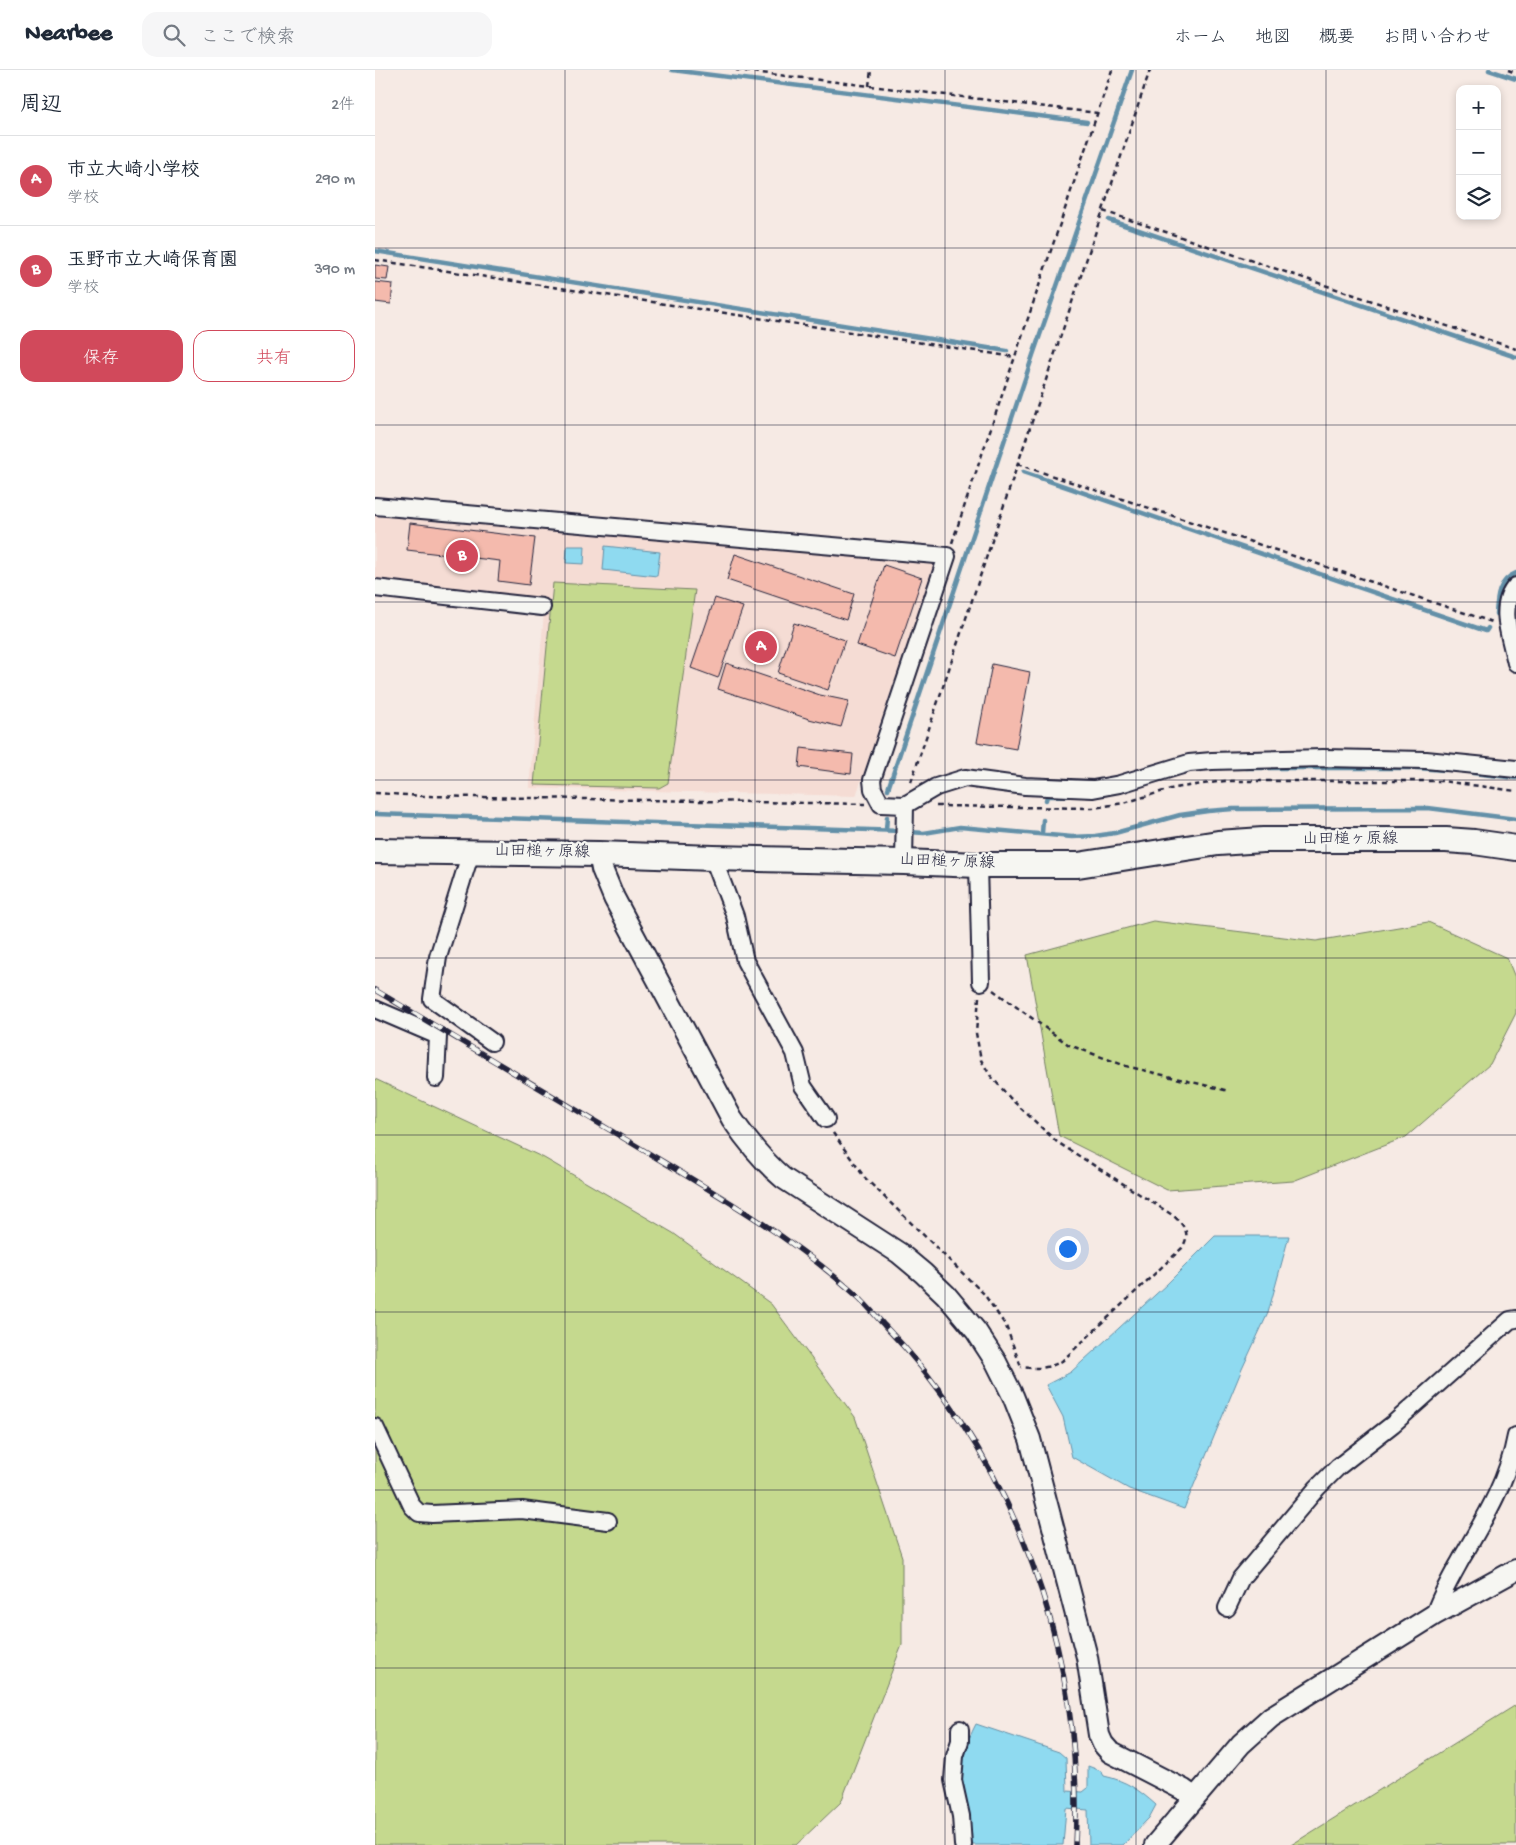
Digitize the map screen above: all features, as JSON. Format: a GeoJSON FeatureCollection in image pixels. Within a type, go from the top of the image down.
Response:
{"type":"FeatureCollection","features":[{"type":"Feature","properties":{"kind":"main road","name":"山田槌ヶ原線"},"geometry":{"type":"LineString","coordinates":[[375,851],[599,854],[978,865],[1078,865],[1218,843],[1263,840],[1446,840],[1516,848]]}},
{"type":"Feature","properties":{"kind":"street"},"geometry":{"type":"LineString","coordinates":[[375,506],[947,556],[872,780],[873,789],[881,804],[905,810]]}},
{"type":"Feature","properties":{"kind":"street"},"geometry":{"type":"LineString","coordinates":[[1516,586],[1509,594],[1505,610],[1516,663]]}},
{"type":"Feature","properties":{"kind":"street"},"geometry":{"type":"LineString","coordinates":[[375,588],[542,607]]}},
{"type":"Feature","properties":{"kind":"street"},"geometry":{"type":"LineString","coordinates":[[905,810],[936,787],[965,778],[1025,786],[1093,789],[1120,784],[1189,763],[1212,760],[1323,758],[1426,760],[1516,769]]}},
{"type":"Feature","properties":{"kind":"street"},"geometry":{"type":"LineString","coordinates":[[904,862],[905,810]]}},
{"type":"Feature","properties":{"kind":"street"},"geometry":{"type":"LineString","coordinates":[[471,852],[438,957],[432,1000],[492,1042]]}},
{"type":"Feature","properties":{"kind":"street"},"geometry":{"type":"LineString","coordinates":[[599,854],[602,869],[614,898],[732,1119],[751,1147],[783,1178],[899,1253],[923,1273],[946,1295],[976,1331],[996,1362],[1013,1396],[1030,1439],[1087,1657],[1099,1735],[1103,1744],[1110,1752],[1184,1790],[1195,1798]]}},
{"type":"Feature","properties":{"kind":"street"},"geometry":{"type":"LineString","coordinates":[[713,858],[735,916],[745,961],[795,1053],[803,1086],[826,1119]]}},
{"type":"Feature","properties":{"kind":"street"},"geometry":{"type":"LineString","coordinates":[[978,865],[981,982]]}},
{"type":"Feature","properties":{"kind":"street"},"geometry":{"type":"LineString","coordinates":[[375,1009],[438,1036],[436,1078]]}},
{"type":"Feature","properties":{"kind":"street"},"geometry":{"type":"LineString","coordinates":[[1227,1608],[1241,1578],[1317,1488],[1338,1467],[1393,1424],[1510,1320],[1516,1319]]}},
{"type":"Feature","properties":{"kind":"street"},"geometry":{"type":"LineString","coordinates":[[375,1427],[412,1506],[419,1513],[522,1510],[608,1521]]}},
{"type":"Feature","properties":{"kind":"street"},"geometry":{"type":"LineString","coordinates":[[1434,1615],[1440,1596],[1492,1506],[1503,1481],[1516,1436]]}},
{"type":"Feature","properties":{"kind":"street"},"geometry":{"type":"LineString","coordinates":[[1155,1845],[1241,1744],[1271,1717],[1434,1615],[1516,1570]]}},
{"type":"Feature","properties":{"kind":"street"},"geometry":{"type":"LineString","coordinates":[[960,1729],[960,1741],[955,1756],[953,1780],[961,1816],[963,1845]]}},
{"type":"Feature","properties":{"kind":"path"},"geometry":{"type":"LineString","coordinates":[[736,70],[1097,113]]}},
{"type":"Feature","properties":{"kind":"path"},"geometry":{"type":"LineString","coordinates":[[869,86],[871,70]]}},
{"type":"Feature","properties":{"kind":"path"},"geometry":{"type":"LineString","coordinates":[[947,556],[1112,70]]}},
{"type":"Feature","properties":{"kind":"path"},"geometry":{"type":"LineString","coordinates":[[1150,70],[1017,464],[905,810],[1093,808],[1124,803],[1174,788],[1225,782],[1428,781],[1516,791]]}},
{"type":"Feature","properties":{"kind":"path"},"geometry":{"type":"LineString","coordinates":[[1508,70],[1516,73]]}},
{"type":"Feature","properties":{"kind":"path"},"geometry":{"type":"LineString","coordinates":[[1103,211],[1516,349]]}},
{"type":"Feature","properties":{"kind":"path"},"geometry":{"type":"LineString","coordinates":[[375,260],[1015,357]]}},
{"type":"Feature","properties":{"kind":"path"},"geometry":{"type":"LineString","coordinates":[[1017,464],[1509,628]]}},
{"type":"Feature","properties":{"kind":"path"},"geometry":{"type":"LineString","coordinates":[[375,793],[433,796],[881,804]]}},
{"type":"Feature","properties":{"kind":"path"},"geometry":{"type":"LineString","coordinates":[[1021,1367],[1041,1369],[1062,1361],[1182,1248],[1187,1240],[1187,1233],[1175,1216],[1057,1142],[1010,1098],[990,1075],[981,1060],[976,1032],[981,982],[1069,1045],[1125,1066],[1229,1091]]}},
{"type":"Feature","properties":{"kind":"shaded area"},"geometry":{"type":"Polygon","coordinates":[[[375,516],[935,562],[856,796],[529,788],[545,600],[375,582],[375,516]]]}},
{"type":"Feature","properties":{"kind":"green space"},"geometry":{"type":"Polygon","coordinates":[[[553,583],[695,590],[668,783],[659,788],[534,785],[553,583]]]}},
{"type":"Feature","properties":{"kind":"green space"},"geometry":{"type":"Polygon","coordinates":[[[1153,921],[1316,941],[1428,922],[1507,958],[1516,980],[1516,1013],[1490,1064],[1406,1137],[1293,1181],[1167,1190],[1059,1136],[1027,955],[1153,921]]]}},
{"type":"Feature","properties":{"kind":"green space"},"geometry":{"type":"Polygon","coordinates":[[[375,1079],[544,1158],[673,1233],[771,1304],[855,1417],[902,1557],[902,1645],[841,1802],[796,1845],[375,1845],[375,1079]]]}},
{"type":"Feature","properties":{"kind":"green space"},"geometry":{"type":"Polygon","coordinates":[[[1516,1705],[1516,1845],[1291,1845],[1516,1705]]]}},
{"type":"Feature","properties":{"kind":"water"},"geometry":{"type":"Polygon","coordinates":[[[567,546],[585,546],[584,564],[566,563],[567,546]]]}},
{"type":"Feature","properties":{"kind":"water"},"geometry":{"type":"Polygon","coordinates":[[[605,546],[660,552],[657,576],[603,570],[605,546]]]}},
{"type":"Feature","properties":{"kind":"water"},"geometry":{"type":"Polygon","coordinates":[[[1215,1236],[1289,1236],[1268,1313],[1242,1369],[1184,1509],[1129,1489],[1072,1457],[1063,1417],[1046,1385],[1071,1372],[1167,1284],[1215,1236]]]}},
{"type":"Feature","properties":{"kind":"water"},"geometry":{"type":"Polygon","coordinates":[[[976,1724],[1059,1752],[1066,1758],[1067,1791],[1083,1792],[1088,1788],[1088,1766],[1101,1771],[1104,1776],[1132,1787],[1156,1805],[1149,1818],[1123,1845],[1089,1845],[1088,1810],[1066,1808],[1063,1845],[970,1845],[968,1806],[960,1788],[960,1771],[963,1755],[976,1724]]]}},
{"type":"Feature","properties":{"kind":"building"},"geometry":{"type":"Polygon","coordinates":[[[375,265],[389,267],[387,280],[375,279],[375,265]]]}},
{"type":"Feature","properties":{"kind":"building"},"geometry":{"type":"Polygon","coordinates":[[[375,282],[393,284],[391,304],[375,302],[375,282]]]}},
{"type":"Feature","properties":{"kind":"building"},"geometry":{"type":"Polygon","coordinates":[[[410,523],[535,538],[529,585],[498,581],[500,561],[407,550],[410,523]]]}},
{"type":"Feature","properties":{"kind":"building"},"geometry":{"type":"Polygon","coordinates":[[[735,554],[854,594],[846,620],[727,580],[735,554]]]}},
{"type":"Feature","properties":{"kind":"building"},"geometry":{"type":"Polygon","coordinates":[[[884,565],[922,578],[895,658],[857,645],[884,565]]]}},
{"type":"Feature","properties":{"kind":"building"},"geometry":{"type":"Polygon","coordinates":[[[715,598],[743,607],[718,678],[691,668],[715,598]]]}},
{"type":"Feature","properties":{"kind":"building"},"geometry":{"type":"Polygon","coordinates":[[[794,623],[845,640],[828,690],[778,673],[794,623]]]}},
{"type":"Feature","properties":{"kind":"building"},"geometry":{"type":"Polygon","coordinates":[[[726,663],[820,695],[849,701],[841,727],[809,719],[718,689],[726,663]]]}},
{"type":"Feature","properties":{"kind":"building"},"geometry":{"type":"Polygon","coordinates":[[[992,664],[1030,672],[1016,749],[977,742],[992,664]]]}},
{"type":"Feature","properties":{"kind":"building"},"geometry":{"type":"Polygon","coordinates":[[[801,748],[853,754],[851,774],[799,767],[801,748]]]}},
{"type":"Feature","properties":{"kind":"waterway"},"geometry":{"type":"LineString","coordinates":[[672,70],[1087,122]]}},
{"type":"Feature","properties":{"kind":"waterway"},"geometry":{"type":"LineString","coordinates":[[888,789],[1033,355],[1132,70]]}},
{"type":"Feature","properties":{"kind":"waterway"},"geometry":{"type":"LineString","coordinates":[[1489,70],[1516,79]]}},
{"type":"Feature","properties":{"kind":"waterway"},"geometry":{"type":"LineString","coordinates":[[1109,220],[1516,357]]}},
{"type":"Feature","properties":{"kind":"waterway"},"geometry":{"type":"LineString","coordinates":[[375,251],[1007,351]]}},
{"type":"Feature","properties":{"kind":"waterway"},"geometry":{"type":"LineString","coordinates":[[1023,472],[1486,631],[1488,628]]}},
{"type":"Feature","properties":{"kind":"waterway"},"geometry":{"type":"LineString","coordinates":[[1496,614],[1498,596],[1502,585],[1505,580],[1516,573]]}},
{"type":"Feature","properties":{"kind":"waterway"},"geometry":{"type":"LineString","coordinates":[[1246,768],[1417,768],[1445,770]]}},
{"type":"Feature","properties":{"kind":"waterway"},"geometry":{"type":"LineString","coordinates":[[1473,773],[1516,778]]}},
{"type":"Feature","properties":{"kind":"waterway"},"geometry":{"type":"LineString","coordinates":[[1046,800],[1047,796],[1067,796]]}},
{"type":"Feature","properties":{"kind":"waterway"},"geometry":{"type":"LineString","coordinates":[[909,832],[924,833],[960,827],[1072,837],[1095,836],[1115,833],[1180,815],[1233,809],[1428,808],[1516,819]]}},
{"type":"Feature","properties":{"kind":"waterway"},"geometry":{"type":"LineString","coordinates":[[375,814],[901,831]]}},
{"type":"Feature","properties":{"kind":"waterway"},"geometry":{"type":"LineString","coordinates":[[886,830],[887,817]]}},
{"type":"Feature","properties":{"kind":"waterway"},"geometry":{"type":"LineString","coordinates":[[1042,833],[1043,820]]}},
{"type":"Feature","properties":{"kind":"railway"},"geometry":{"type":"LineString","coordinates":[[375,990],[771,1229],[801,1250],[860,1298],[931,1379],[971,1437],[1005,1500],[1033,1565],[1054,1633],[1068,1703],[1075,1774],[1075,1845]]}},
{"type":"Feature","properties":{"kind":"place","name":"玉野市立大崎保育園"},"geometry":{"type":"Point","coordinates":[462,556]}},
{"type":"Feature","properties":{"kind":"place","name":"市立大崎小学校"},"geometry":{"type":"Point","coordinates":[761,647]}}]}
